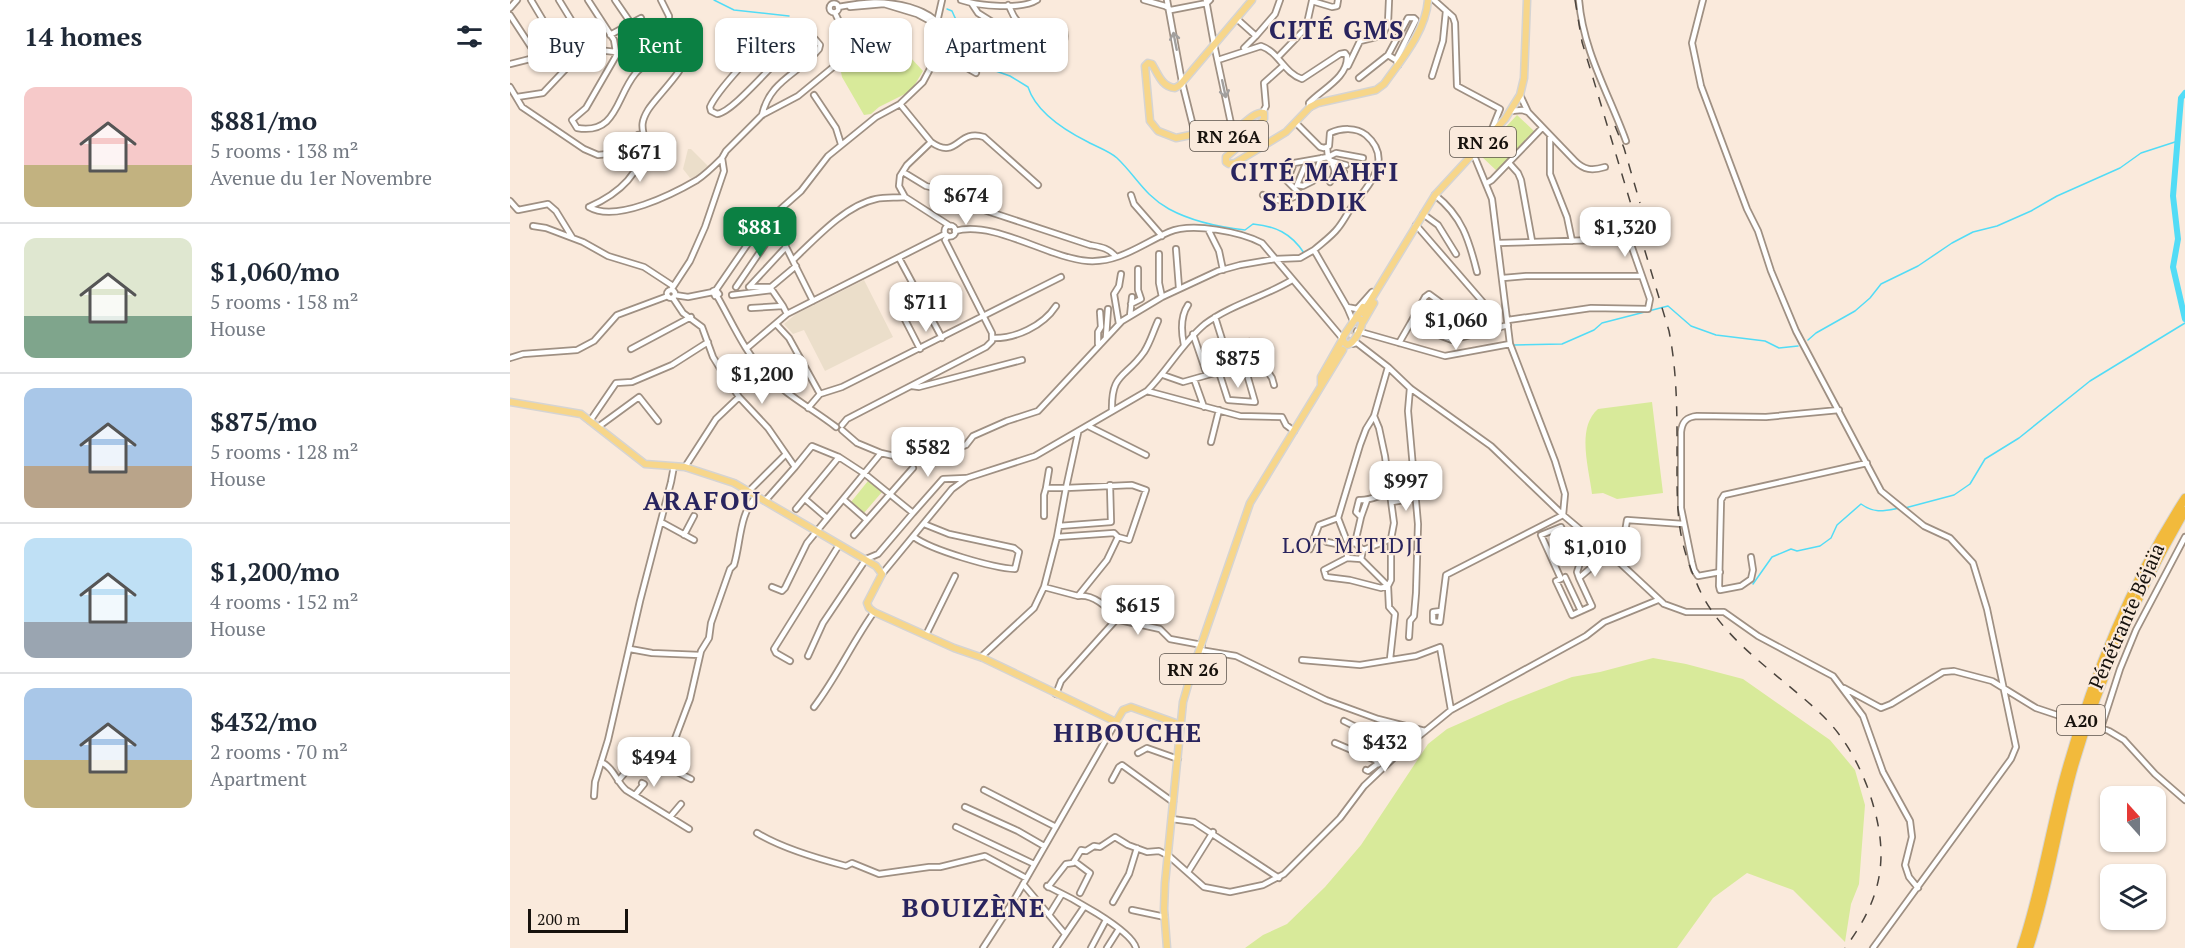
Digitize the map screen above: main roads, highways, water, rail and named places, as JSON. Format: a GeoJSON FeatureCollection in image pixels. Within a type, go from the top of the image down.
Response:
{"type":"FeatureCollection","features":[{"type":"Feature","properties":{"kind":"highway","name":"Pénétrante Béjaïa"},"geometry":{"type":"LineString","coordinates":[[2029,948],[2047,884],[2074,767],[2097,694],[2132,609],[2185,498]]}},
{"type":"Feature","properties":{"kind":"highway","name":"Pénétrante Béjaïa"},"geometry":{"type":"LineString","coordinates":[[2020,948],[2035,899],[2062,787],[2090,693],[2129,600],[2182,508]]}},
{"type":"Feature","properties":{"kind":"main road","name":"RN 26A"},"geometry":{"type":"LineString","coordinates":[[1252,0],[1175,88],[1168,87],[1158,75],[1153,64],[1148,63],[1144,66],[1148,86],[1149,113],[1153,126],[1166,136],[1176,138],[1209,132],[1223,137],[1233,133],[1256,114],[1263,112],[1265,117],[1263,121],[1226,157],[1228,163],[1235,163],[1277,139],[1296,123],[1310,106],[1376,90],[1384,84],[1427,13],[1428,0]]}},
{"type":"Feature","properties":{"kind":"main road","name":"RN 26"},"geometry":{"type":"LineString","coordinates":[[1363,314],[1435,195],[1511,111],[1520,95],[1524,78],[1527,0]]}},
{"type":"Feature","properties":{"kind":"main road","name":"RN 26"},"geometry":{"type":"LineString","coordinates":[[1321,386],[1321,377],[1350,329],[1353,318],[1383,273],[1390,267]]}},
{"type":"Feature","properties":{"kind":"main road","name":"RN 26"},"geometry":{"type":"LineString","coordinates":[[1321,386],[1329,381],[1357,338],[1363,322],[1389,276],[1390,267]]}},
{"type":"Feature","properties":{"kind":"main road"},"geometry":{"type":"LineString","coordinates":[[1353,318],[1363,322]]}},
{"type":"Feature","properties":{"kind":"main road"},"geometry":{"type":"LineString","coordinates":[[1342,339],[1346,345],[1357,338]]}},
{"type":"Feature","properties":{"kind":"main road","name":"RN 26"},"geometry":{"type":"LineString","coordinates":[[1167,948],[1165,883],[1183,702],[1250,503],[1343,350]]}},
{"type":"Feature","properties":{"kind":"main road"},"geometry":{"type":"LineString","coordinates":[[510,402],[581,414],[645,464],[685,467],[734,483],[749,491],[876,566],[882,574],[867,603],[874,612],[981,657],[1116,722],[1123,710],[1131,707],[1180,725]]}},
{"type":"Feature","properties":{"kind":"waterway"},"geometry":{"type":"LineString","coordinates":[[714,0],[734,10],[789,16]]}},
{"type":"Feature","properties":{"kind":"waterway"},"geometry":{"type":"LineString","coordinates":[[947,9],[952,11],[966,33],[987,47],[987,57],[993,70],[1010,76],[1028,87],[1038,105],[1053,120],[1117,158],[1160,204],[1196,221],[1245,230],[1253,224],[1275,229],[1294,240],[1304,253]]}},
{"type":"Feature","properties":{"kind":"waterway"},"geometry":{"type":"LineString","coordinates":[[2185,93],[2181,98],[2173,196],[2178,239],[2173,267],[2185,319]]}},
{"type":"Feature","properties":{"kind":"waterway"},"geometry":{"type":"LineString","coordinates":[[1808,340],[1855,311],[1881,284],[1918,266],[1952,243],[1973,232],[1997,226],[2031,211],[2057,196],[2120,168],[2141,153],[2178,141]]}},
{"type":"Feature","properties":{"kind":"waterway"},"geometry":{"type":"LineString","coordinates":[[1514,345],[1562,344],[1594,330],[1602,323],[1668,306],[1691,326],[1716,335],[1765,341],[1779,348],[1798,346]]}},
{"type":"Feature","properties":{"kind":"waterway"},"geometry":{"type":"LineString","coordinates":[[1905,508],[1954,495],[1970,484],[1985,459],[2019,438],[2090,381],[2185,323]]}},
{"type":"Feature","properties":{"kind":"waterway"},"geometry":{"type":"LineString","coordinates":[[1753,584],[1772,557],[1791,549],[1797,551],[1820,546],[1831,538],[1837,525],[1861,504],[1884,511],[1900,508]]}},
{"type":"Feature","properties":{"kind":"tunnel"},"geometry":{"type":"LineString","coordinates":[[1343,350],[1363,313]]}},
{"type":"Feature","properties":{"kind":"railway"},"geometry":{"type":"LineString","coordinates":[[1575,0],[1582,42],[1669,331],[1676,399],[1678,516],[1690,566],[1705,600],[1733,637],[1821,714],[1836,730],[1858,766],[1874,809],[1881,851],[1880,870],[1869,908],[1845,948]]}},
{"type":"Feature","properties":{"kind":"railway"},"geometry":{"type":"LineString","coordinates":[[1615,126],[1640,203]]}},
{"type":"Feature","properties":{"kind":"district","name":"CITÉ GMS"},"geometry":{"type":"Point","coordinates":[1337,29]}},
{"type":"Feature","properties":{"kind":"district","name":"CITÉ MAHFI SEDDIK"},"geometry":{"type":"Point","coordinates":[1315,186]}},
{"type":"Feature","properties":{"kind":"district","name":"ARAFOU"},"geometry":{"type":"Point","coordinates":[702,500]}},
{"type":"Feature","properties":{"kind":"district","name":"LOT MITIDJI"},"geometry":{"type":"Point","coordinates":[1353,544]}},
{"type":"Feature","properties":{"kind":"district","name":"HIBOUCHE"},"geometry":{"type":"Point","coordinates":[1128,732]}},
{"type":"Feature","properties":{"kind":"district","name":"BOUIZÈNE"},"geometry":{"type":"Point","coordinates":[974,907]}}]}
